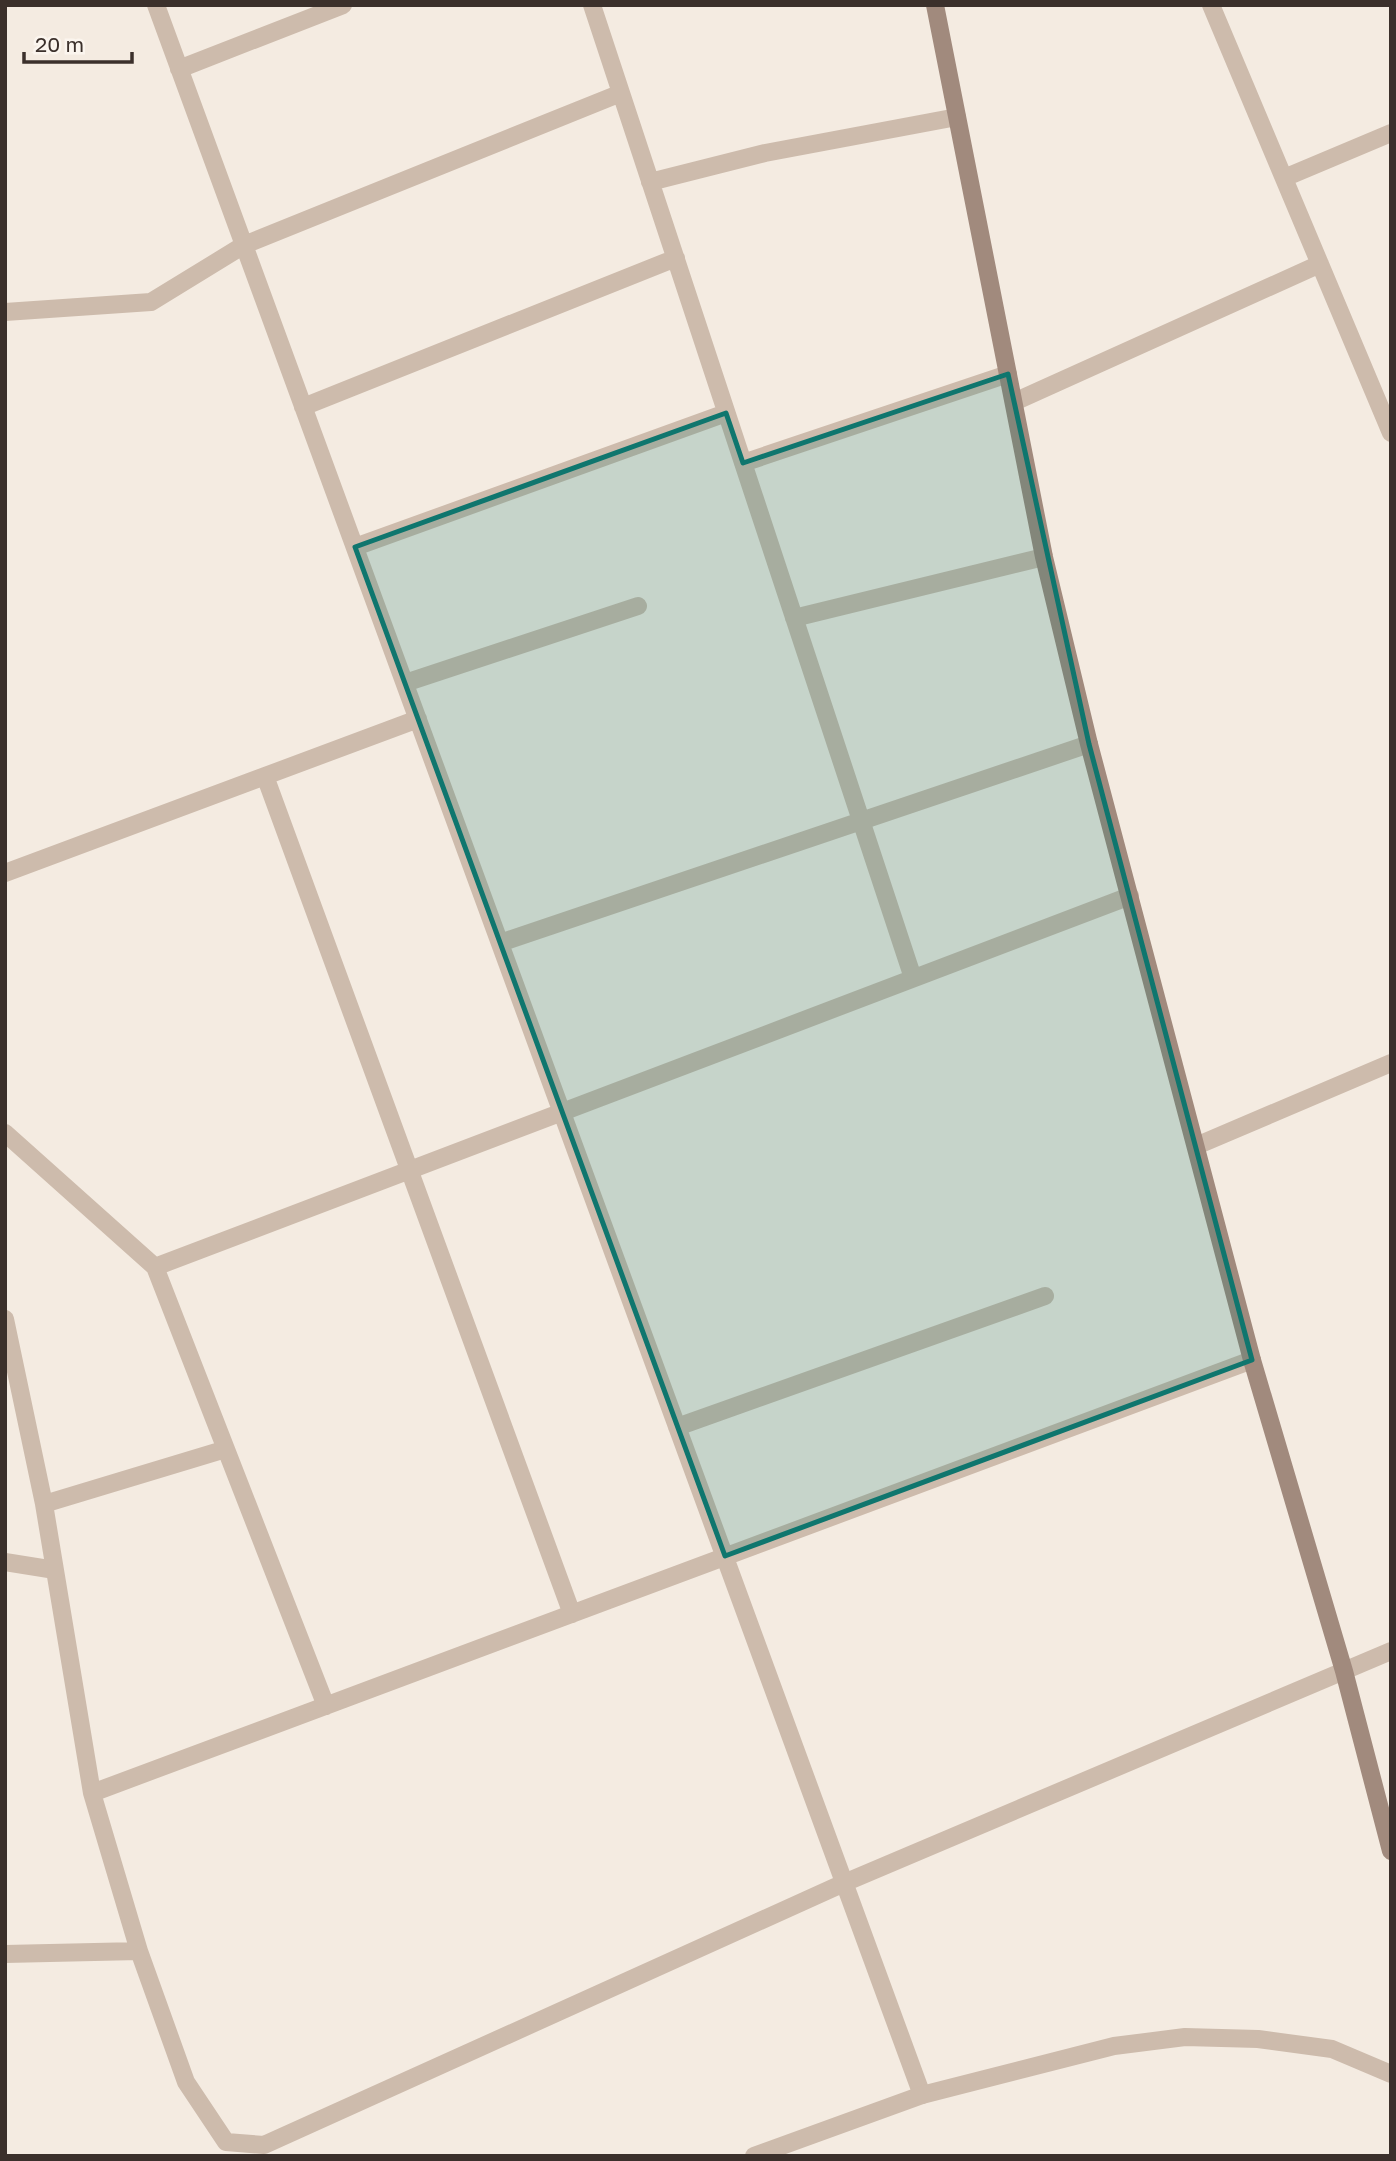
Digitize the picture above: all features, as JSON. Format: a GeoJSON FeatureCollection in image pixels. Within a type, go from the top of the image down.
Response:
{"type":"FeatureCollection","features":[{"type":"Feature","properties":{"kind":"main road"},"geometry":{"type":"LineString","coordinates":[[935,5],[1044,557],[1089,744],[1252,1360],[1344,1671],[1391,1851]]}},
{"type":"Feature","properties":{"kind":"street"},"geometry":{"type":"LineString","coordinates":[[156,5],[922,2095]]}},
{"type":"Feature","properties":{"kind":"street"},"geometry":{"type":"LineString","coordinates":[[179,69],[343,5]]}},
{"type":"Feature","properties":{"kind":"street"},"geometry":{"type":"LineString","coordinates":[[592,5],[913,978]]}},
{"type":"Feature","properties":{"kind":"street"},"geometry":{"type":"LineString","coordinates":[[1211,5],[1320,264],[1383,392],[1391,433]]}},
{"type":"Feature","properties":{"kind":"street"},"geometry":{"type":"LineString","coordinates":[[5,312],[151,302],[244,245],[621,93]]}},
{"type":"Feature","properties":{"kind":"street"},"geometry":{"type":"LineString","coordinates":[[650,182],[765,153],[957,117]]}},
{"type":"Feature","properties":{"kind":"street"},"geometry":{"type":"LineString","coordinates":[[1284,178],[1391,133]]}},
{"type":"Feature","properties":{"kind":"street"},"geometry":{"type":"LineString","coordinates":[[303,407],[676,258]]}},
{"type":"Feature","properties":{"kind":"street"},"geometry":{"type":"LineString","coordinates":[[1014,402],[1320,264]]}},
{"type":"Feature","properties":{"kind":"street"},"geometry":{"type":"LineString","coordinates":[[743,463],[1008,374]]}},
{"type":"Feature","properties":{"kind":"street"},"geometry":{"type":"LineString","coordinates":[[355,547],[726,413]]}},
{"type":"Feature","properties":{"kind":"street"},"geometry":{"type":"LineString","coordinates":[[794,618],[1044,557]]}},
{"type":"Feature","properties":{"kind":"street"},"geometry":{"type":"LineString","coordinates":[[404,683],[638,606]]}},
{"type":"Feature","properties":{"kind":"street"},"geometry":{"type":"LineString","coordinates":[[5,873],[418,719]]}},
{"type":"Feature","properties":{"kind":"street"},"geometry":{"type":"LineString","coordinates":[[500,943],[1089,744]]}},
{"type":"Feature","properties":{"kind":"street"},"geometry":{"type":"LineString","coordinates":[[265,776],[572,1614]]}},
{"type":"Feature","properties":{"kind":"street"},"geometry":{"type":"LineString","coordinates":[[155,1267],[1130,896]]}},
{"type":"Feature","properties":{"kind":"street"},"geometry":{"type":"LineString","coordinates":[[1196,1146],[1391,1063]]}},
{"type":"Feature","properties":{"kind":"street"},"geometry":{"type":"LineString","coordinates":[[5,1133],[155,1267],[326,1706]]}},
{"type":"Feature","properties":{"kind":"street"},"geometry":{"type":"LineString","coordinates":[[677,1427],[1045,1297]]}},
{"type":"Feature","properties":{"kind":"street"},"geometry":{"type":"LineString","coordinates":[[5,1319],[44,1504],[92,1793],[139,1951],[186,2082],[226,2142],[266,2151],[845,1883],[1391,1651]]}},
{"type":"Feature","properties":{"kind":"street"},"geometry":{"type":"LineString","coordinates":[[92,1793],[1252,1360]]}},
{"type":"Feature","properties":{"kind":"street"},"geometry":{"type":"LineString","coordinates":[[44,1504],[226,1450]]}},
{"type":"Feature","properties":{"kind":"street"},"geometry":{"type":"LineString","coordinates":[[5,1562],[55,1570]]}},
{"type":"Feature","properties":{"kind":"street"},"geometry":{"type":"LineString","coordinates":[[5,1954],[139,1951]]}},
{"type":"Feature","properties":{"kind":"street"},"geometry":{"type":"LineString","coordinates":[[754,2156],[922,2095],[1114,2046],[1185,2037],[1258,2039],[1332,2049],[1391,2074]]}},
{"type":"Feature","properties":{"kind":"highlighted area"},"geometry":{"type":"Polygon","coordinates":[[[1008,374],[1089,744],[1252,1360],[725,1556],[355,547],[726,413],[743,463],[1008,374]]]}}]}
